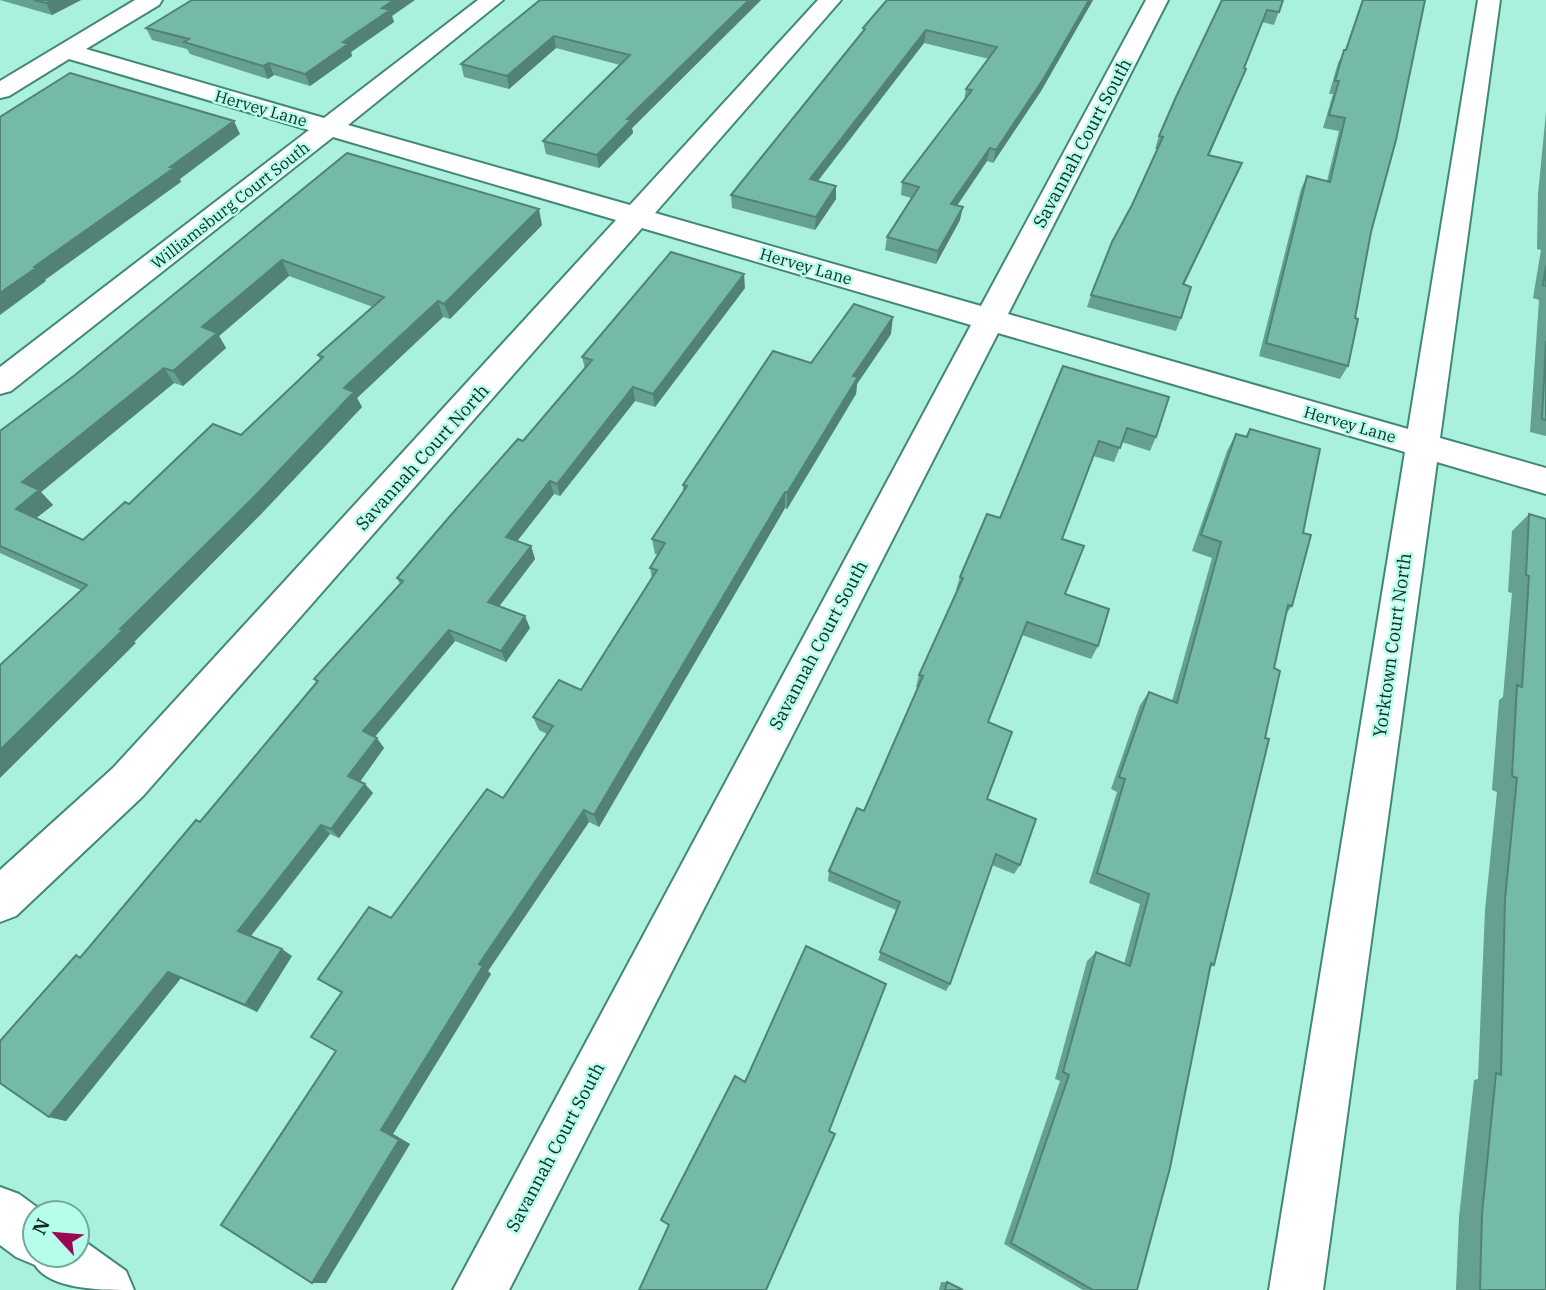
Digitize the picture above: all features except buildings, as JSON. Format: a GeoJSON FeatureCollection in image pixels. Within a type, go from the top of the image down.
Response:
{"type":"FeatureCollection","features":[{"type":"Feature","properties":{"kind":"street"},"geometry":{"type":"LineString","coordinates":[[0,91],[151,0]]}},
{"type":"Feature","properties":{"kind":"street","name":"Williamsburg Court South"},"geometry":{"type":"LineString","coordinates":[[0,383],[492,0]]}},
{"type":"Feature","properties":{"kind":"street","name":"Savannah Court North"},"geometry":{"type":"LineString","coordinates":[[0,900],[128,782],[830,0]]}},
{"type":"Feature","properties":{"kind":"street","name":"Savannah Court South"},"geometry":{"type":"LineString","coordinates":[[480,1290],[1157,0]]}},
{"type":"Feature","properties":{"kind":"street","name":"Yorktown Court North"},"geometry":{"type":"LineString","coordinates":[[1296,1290],[1489,0]]}},
{"type":"Feature","properties":{"kind":"street","name":"Hervey Lane"},"geometry":{"type":"LineString","coordinates":[[66,51],[1546,481]]}},
{"type":"Feature","properties":{"kind":"street"},"geometry":{"type":"LineString","coordinates":[[0,1213],[21,1228]]}},
{"type":"Feature","properties":{"kind":"street"},"geometry":{"type":"LineString","coordinates":[[78,1269],[107,1290]]}}]}
